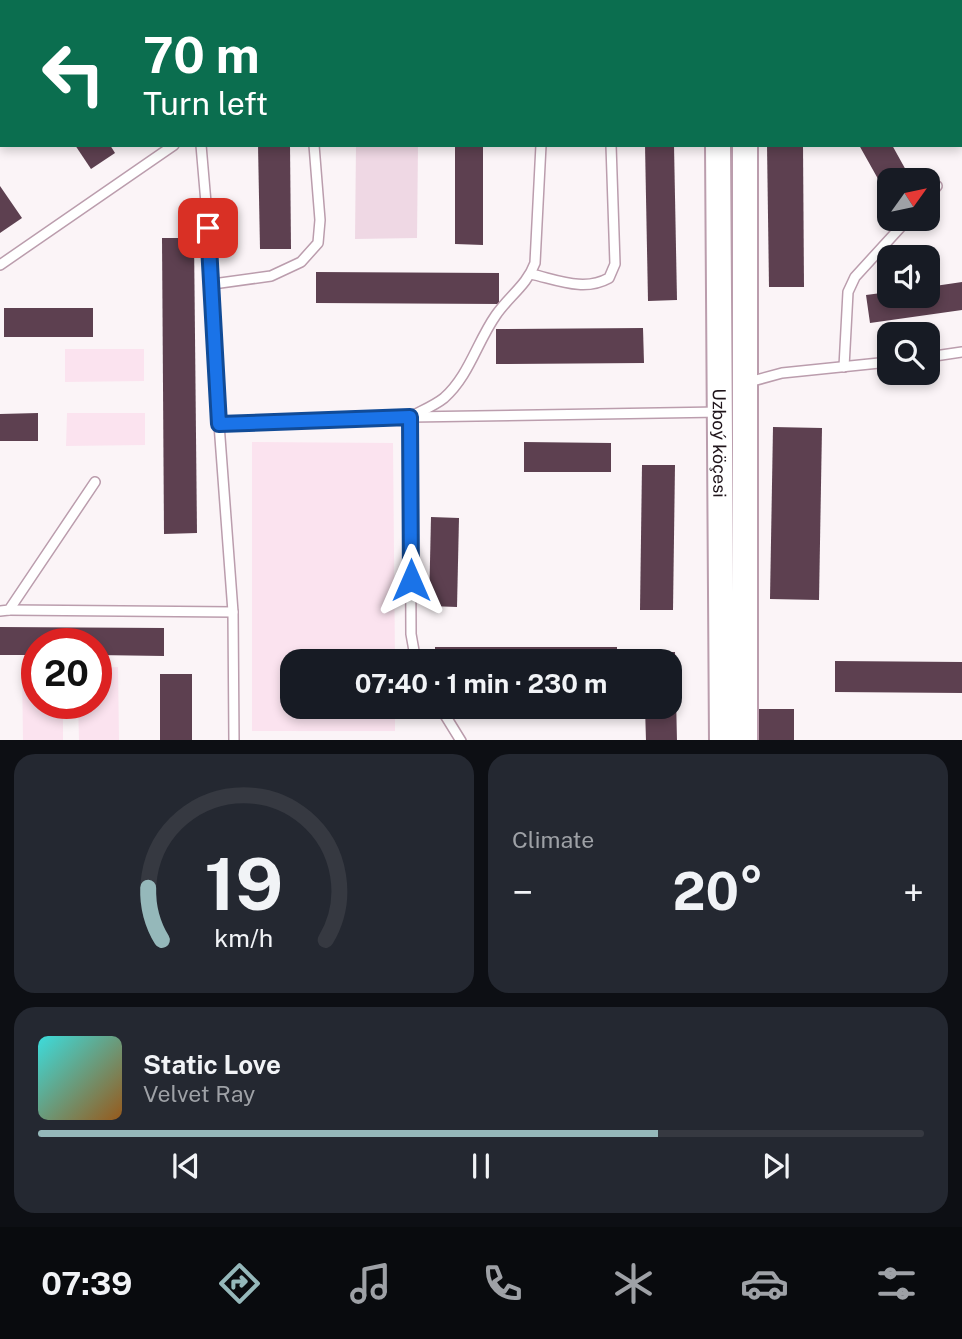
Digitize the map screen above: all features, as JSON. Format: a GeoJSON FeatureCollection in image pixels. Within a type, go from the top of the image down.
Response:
{"type":"FeatureCollection","features":[{"type":"Feature","properties":{"kind":"street","name":"Uzboý köçesi"},"geometry":{"type":"LineString","coordinates":[[718,147],[722,412],[722,740]]}},
{"type":"Feature","properties":{"kind":"street","name":"Uzboý köçesi"},"geometry":{"type":"LineString","coordinates":[[745,147],[745,740]]}},
{"type":"Feature","properties":{"kind":"lane"},"geometry":{"type":"LineString","coordinates":[[0,265],[171,147]]}},
{"type":"Feature","properties":{"kind":"lane"},"geometry":{"type":"LineString","coordinates":[[201,147],[213,284],[219,424],[233,612],[234,740]]}},
{"type":"Feature","properties":{"kind":"lane"},"geometry":{"type":"LineString","coordinates":[[213,284],[271,276],[302,262],[318,243],[320,220],[314,147]]}},
{"type":"Feature","properties":{"kind":"lane"},"geometry":{"type":"LineString","coordinates":[[410,417],[442,400],[460,381],[495,316],[531,274],[536,263],[541,147]]}},
{"type":"Feature","properties":{"kind":"lane"},"geometry":{"type":"LineString","coordinates":[[531,274],[584,286],[598,284],[609,278],[615,264],[611,147]]}},
{"type":"Feature","properties":{"kind":"lane"},"geometry":{"type":"LineString","coordinates":[[844,367],[848,292],[855,277],[897,231]]}},
{"type":"Feature","properties":{"kind":"lane"},"geometry":{"type":"LineString","coordinates":[[940,355],[962,352]]}},
{"type":"Feature","properties":{"kind":"lane"},"geometry":{"type":"LineString","coordinates":[[744,383],[782,373],[877,363]]}},
{"type":"Feature","properties":{"kind":"lane"},"geometry":{"type":"LineString","coordinates":[[219,424],[410,417],[722,412]]}},
{"type":"Feature","properties":{"kind":"lane"},"geometry":{"type":"LineString","coordinates":[[410,417],[411,634],[414,649]]}},
{"type":"Feature","properties":{"kind":"lane"},"geometry":{"type":"LineString","coordinates":[[4,610],[94,482]]}},
{"type":"Feature","properties":{"kind":"lane"},"geometry":{"type":"LineString","coordinates":[[4,610],[233,612]]}},
{"type":"Feature","properties":{"kind":"lane"},"geometry":{"type":"LineString","coordinates":[[448,719],[461,740]]}},
{"type":"Feature","properties":{"kind":"shaded area"},"geometry":{"type":"Polygon","coordinates":[[[356,147],[418,147],[417,238],[355,239],[356,147]]]}},
{"type":"Feature","properties":{"kind":"shaded area"},"geometry":{"type":"Polygon","coordinates":[[[65,349],[144,349],[144,381],[65,382],[65,349]]]}},
{"type":"Feature","properties":{"kind":"shaded area"},"geometry":{"type":"Polygon","coordinates":[[[67,413],[145,413],[145,445],[66,446],[67,413]]]}},
{"type":"Feature","properties":{"kind":"shaded area"},"geometry":{"type":"Polygon","coordinates":[[[252,442],[393,443],[395,649],[280,649],[280,719],[395,719],[395,731],[252,731],[252,442]]]}},
{"type":"Feature","properties":{"kind":"shaded area"},"geometry":{"type":"Polygon","coordinates":[[[112,667],[118,667],[119,740],[79,740],[78,719],[112,719],[112,667]]]}},
{"type":"Feature","properties":{"kind":"shaded area"},"geometry":{"type":"Polygon","coordinates":[[[23,719],[63,719],[63,740],[23,740],[23,719]]]}},
{"type":"Feature","properties":{"kind":"building"},"geometry":{"type":"Polygon","coordinates":[[[76,147],[111,147],[115,153],[91,169],[76,147]]]}},
{"type":"Feature","properties":{"kind":"building"},"geometry":{"type":"Polygon","coordinates":[[[258,147],[290,147],[291,249],[260,249],[258,147]]]}},
{"type":"Feature","properties":{"kind":"building"},"geometry":{"type":"Polygon","coordinates":[[[455,147],[483,147],[483,245],[455,244],[455,147]]]}},
{"type":"Feature","properties":{"kind":"building"},"geometry":{"type":"Polygon","coordinates":[[[645,147],[674,147],[677,300],[648,301],[645,147]]]}},
{"type":"Feature","properties":{"kind":"building"},"geometry":{"type":"Polygon","coordinates":[[[767,147],[803,147],[804,287],[769,287],[767,147]]]}},
{"type":"Feature","properties":{"kind":"building"},"geometry":{"type":"Polygon","coordinates":[[[860,147],[893,147],[905,168],[877,168],[877,177],[860,147]]]}},
{"type":"Feature","properties":{"kind":"building"},"geometry":{"type":"Polygon","coordinates":[[[0,186],[22,218],[0,233],[0,186]]]}},
{"type":"Feature","properties":{"kind":"building"},"geometry":{"type":"Polygon","coordinates":[[[162,238],[194,238],[197,533],[164,534],[162,238]]]}},
{"type":"Feature","properties":{"kind":"building"},"geometry":{"type":"Polygon","coordinates":[[[316,272],[499,273],[499,304],[316,303],[316,272]]]}},
{"type":"Feature","properties":{"kind":"building"},"geometry":{"type":"Polygon","coordinates":[[[962,282],[962,310],[870,323],[866,295],[877,294],[877,308],[940,308],[940,285],[962,282]]]}},
{"type":"Feature","properties":{"kind":"building"},"geometry":{"type":"Polygon","coordinates":[[[4,308],[93,308],[93,337],[4,337],[4,308]]]}},
{"type":"Feature","properties":{"kind":"building"},"geometry":{"type":"Polygon","coordinates":[[[643,328],[644,363],[496,364],[496,329],[643,328]]]}},
{"type":"Feature","properties":{"kind":"building"},"geometry":{"type":"Polygon","coordinates":[[[38,413],[38,441],[0,441],[0,414],[38,413]]]}},
{"type":"Feature","properties":{"kind":"building"},"geometry":{"type":"Polygon","coordinates":[[[773,427],[822,428],[819,600],[770,599],[773,427]]]}},
{"type":"Feature","properties":{"kind":"building"},"geometry":{"type":"Polygon","coordinates":[[[524,442],[611,443],[611,472],[524,472],[524,442]]]}},
{"type":"Feature","properties":{"kind":"building"},"geometry":{"type":"Polygon","coordinates":[[[642,465],[675,465],[673,610],[640,610],[642,465]]]}},
{"type":"Feature","properties":{"kind":"building"},"geometry":{"type":"Polygon","coordinates":[[[431,517],[459,518],[457,607],[429,606],[431,517]]]}},
{"type":"Feature","properties":{"kind":"building"},"geometry":{"type":"Polygon","coordinates":[[[0,627],[164,628],[164,656],[112,655],[112,628],[21,628],[21,655],[0,655],[0,627]]]}},
{"type":"Feature","properties":{"kind":"building"},"geometry":{"type":"Polygon","coordinates":[[[435,647],[617,647],[617,649],[435,647]]]}},
{"type":"Feature","properties":{"kind":"building"},"geometry":{"type":"Polygon","coordinates":[[[835,661],[962,662],[962,693],[835,692],[835,661]]]}},
{"type":"Feature","properties":{"kind":"building"},"geometry":{"type":"Polygon","coordinates":[[[160,674],[192,674],[192,740],[160,740],[160,674]]]}},
{"type":"Feature","properties":{"kind":"building"},"geometry":{"type":"Polygon","coordinates":[[[759,709],[794,709],[794,740],[759,740],[759,709]]]}},
{"type":"Feature","properties":{"kind":"building"},"geometry":{"type":"Polygon","coordinates":[[[645,719],[677,719],[677,740],[646,740],[645,719]]]}},
{"type":"Feature","properties":{"kind":"route"},"geometry":{"type":"LineString","coordinates":[[208,228],[219,424],[410,417],[411,580]]}}]}
